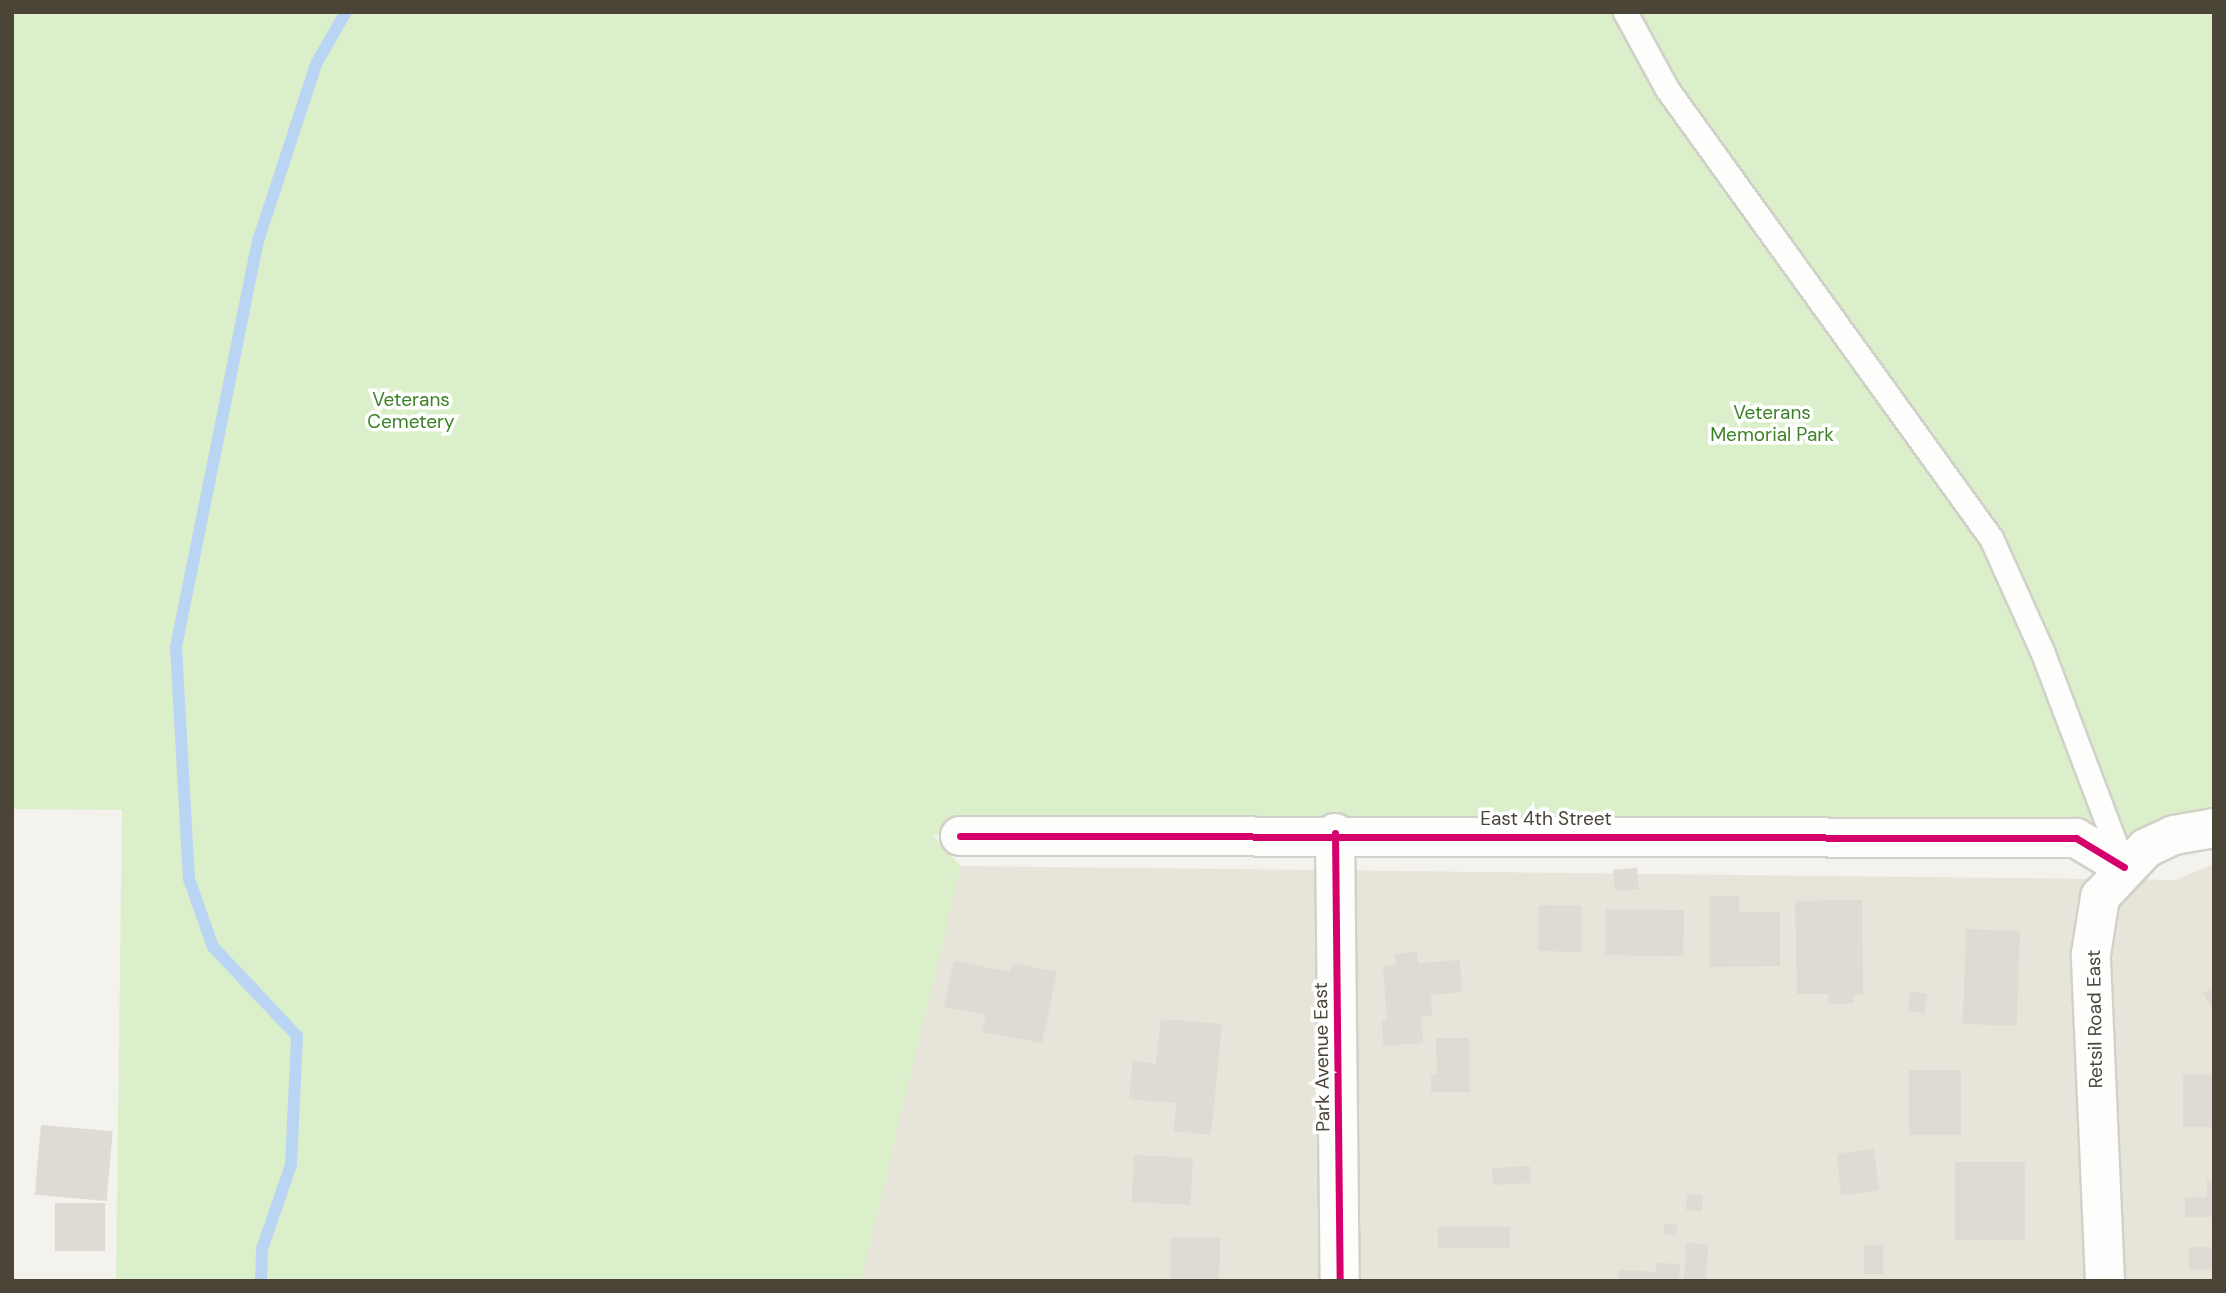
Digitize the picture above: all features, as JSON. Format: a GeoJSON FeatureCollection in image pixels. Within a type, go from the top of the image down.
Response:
{"type":"FeatureCollection","features":[{"type":"Feature","properties":{"kind":"street","name":"Retsil Road East"},"geometry":{"type":"LineString","coordinates":[[2105,1281],[2091,954],[2100,897],[2124,867],[2158,842],[2214,828]]}},
{"type":"Feature","properties":{"kind":"street","name":"East 4th Street"},"geometry":{"type":"LineString","coordinates":[[960,836],[1335,833],[2076,838],[2124,867]]}},
{"type":"Feature","properties":{"kind":"street","name":"Park Avenue East"},"geometry":{"type":"LineString","coordinates":[[1335,833],[1340,1281]]}},
{"type":"Feature","properties":{"kind":"lane"},"geometry":{"type":"LineString","coordinates":[[1625,12],[1667,89],[1991,538],[2042,651],[2124,867]]}},
{"type":"Feature","properties":{"kind":"shaded area"},"geometry":{"type":"Polygon","coordinates":[[[2214,864],[2214,1281],[861,1281],[961,866],[2176,880],[2214,864]]]}},
{"type":"Feature","properties":{"kind":"green space"},"geometry":{"type":"Polygon","coordinates":[[[12,12],[2214,12],[2214,828],[2146,848],[2076,838],[932,835],[961,866],[861,1281],[116,1281],[122,810],[12,809],[12,12]]]}},
{"type":"Feature","properties":{"kind":"building"},"geometry":{"type":"Polygon","coordinates":[[[1637,868],[1639,889],[1615,891],[1613,870],[1637,868]]]}},
{"type":"Feature","properties":{"kind":"building"},"geometry":{"type":"Polygon","coordinates":[[[1709,896],[1739,896],[1739,912],[1780,912],[1780,966],[1710,967],[1709,896]]]}},
{"type":"Feature","properties":{"kind":"building"},"geometry":{"type":"Polygon","coordinates":[[[1862,900],[1863,994],[1854,995],[1854,1003],[1829,1004],[1828,994],[1797,994],[1795,901],[1862,900]]]}},
{"type":"Feature","properties":{"kind":"building"},"geometry":{"type":"Polygon","coordinates":[[[1539,905],[1582,906],[1581,952],[1538,951],[1539,905]]]}},
{"type":"Feature","properties":{"kind":"building"},"geometry":{"type":"Polygon","coordinates":[[[1606,909],[1684,910],[1683,956],[1605,955],[1606,909]]]}},
{"type":"Feature","properties":{"kind":"building"},"geometry":{"type":"Polygon","coordinates":[[[1966,929],[2020,931],[2017,1026],[1963,1024],[1966,929]]]}},
{"type":"Feature","properties":{"kind":"building"},"geometry":{"type":"Polygon","coordinates":[[[1417,952],[1418,963],[1460,960],[1462,992],[1431,995],[1432,1015],[1421,1016],[1423,1043],[1383,1046],[1382,1021],[1387,1021],[1383,966],[1396,965],[1395,954],[1417,952]]]}},
{"type":"Feature","properties":{"kind":"building"},"geometry":{"type":"Polygon","coordinates":[[[954,961],[1010,972],[1012,963],[1057,972],[1042,1043],[982,1032],[986,1015],[944,1007],[954,961]]]}},
{"type":"Feature","properties":{"kind":"building"},"geometry":{"type":"Polygon","coordinates":[[[2214,987],[2214,1011],[2203,993],[2214,987]]]}},
{"type":"Feature","properties":{"kind":"building"},"geometry":{"type":"Polygon","coordinates":[[[1911,991],[1928,994],[1924,1014],[1908,1011],[1911,991]]]}},
{"type":"Feature","properties":{"kind":"building"},"geometry":{"type":"Polygon","coordinates":[[[1161,1019],[1222,1024],[1211,1135],[1174,1131],[1176,1103],[1129,1099],[1133,1061],[1156,1064],[1161,1019]]]}},
{"type":"Feature","properties":{"kind":"building"},"geometry":{"type":"Polygon","coordinates":[[[1436,1038],[1469,1038],[1470,1092],[1431,1092],[1431,1075],[1437,1074],[1436,1038]]]}},
{"type":"Feature","properties":{"kind":"building"},"geometry":{"type":"Polygon","coordinates":[[[1909,1070],[1961,1070],[1961,1135],[1909,1135],[1909,1070]]]}},
{"type":"Feature","properties":{"kind":"building"},"geometry":{"type":"Polygon","coordinates":[[[2183,1075],[2214,1075],[2214,1127],[2183,1127],[2183,1075]]]}},
{"type":"Feature","properties":{"kind":"building"},"geometry":{"type":"Polygon","coordinates":[[[41,1125],[113,1131],[107,1201],[35,1195],[41,1125]]]}},
{"type":"Feature","properties":{"kind":"building"},"geometry":{"type":"Polygon","coordinates":[[[1874,1149],[1879,1191],[1841,1195],[1836,1154],[1874,1149]]]}},
{"type":"Feature","properties":{"kind":"building"},"geometry":{"type":"Polygon","coordinates":[[[1134,1155],[1193,1158],[1190,1205],[1132,1202],[1134,1155]]]}},
{"type":"Feature","properties":{"kind":"building"},"geometry":{"type":"Polygon","coordinates":[[[1955,1162],[2025,1162],[2025,1240],[1955,1240],[1955,1162]]]}},
{"type":"Feature","properties":{"kind":"building"},"geometry":{"type":"Polygon","coordinates":[[[1530,1166],[1531,1183],[1493,1185],[1492,1168],[1530,1166]]]}},
{"type":"Feature","properties":{"kind":"building"},"geometry":{"type":"Polygon","coordinates":[[[2207,1180],[2214,1180],[2214,1217],[2185,1217],[2185,1197],[2207,1197],[2207,1180]]]}},
{"type":"Feature","properties":{"kind":"building"},"geometry":{"type":"Polygon","coordinates":[[[1687,1194],[1703,1195],[1702,1211],[1686,1210],[1687,1194]]]}},
{"type":"Feature","properties":{"kind":"building"},"geometry":{"type":"Polygon","coordinates":[[[55,1203],[105,1203],[105,1251],[55,1251],[55,1203]]]}},
{"type":"Feature","properties":{"kind":"building"},"geometry":{"type":"Polygon","coordinates":[[[1664,1224],[1677,1225],[1676,1235],[1663,1234],[1664,1224]]]}},
{"type":"Feature","properties":{"kind":"building"},"geometry":{"type":"Polygon","coordinates":[[[1438,1227],[1510,1227],[1510,1248],[1438,1248],[1438,1227]]]}},
{"type":"Feature","properties":{"kind":"building"},"geometry":{"type":"Polygon","coordinates":[[[1171,1237],[1220,1238],[1219,1281],[1170,1281],[1171,1237]]]}},
{"type":"Feature","properties":{"kind":"building"},"geometry":{"type":"Polygon","coordinates":[[[1686,1243],[1708,1244],[1706,1281],[1684,1280],[1686,1243]]]}},
{"type":"Feature","properties":{"kind":"building"},"geometry":{"type":"Polygon","coordinates":[[[1864,1245],[1883,1245],[1883,1274],[1864,1274],[1864,1245]]]}},
{"type":"Feature","properties":{"kind":"building"},"geometry":{"type":"Polygon","coordinates":[[[2189,1247],[2214,1247],[2214,1269],[2189,1269],[2189,1247]]]}},
{"type":"Feature","properties":{"kind":"building"},"geometry":{"type":"Polygon","coordinates":[[[1656,1263],[1680,1264],[1679,1281],[1618,1281],[1619,1270],[1656,1272],[1656,1263]]]}},
{"type":"Feature","properties":{"kind":"waterway"},"geometry":{"type":"LineString","coordinates":[[261,1281],[262,1249],[291,1165],[297,1036],[213,947],[189,879],[176,647],[258,241],[317,62],[346,12]]}},
{"type":"Feature","properties":{"kind":"cycle path"},"geometry":{"type":"LineString","coordinates":[[1335,833],[1340,1281]]}},
{"type":"Feature","properties":{"kind":"cycle path"},"geometry":{"type":"LineString","coordinates":[[960,836],[2076,838],[2124,867]]}},
{"type":"Feature","properties":{"kind":"park label","name":"Veterans Cemetery"},"geometry":{"type":"Point","coordinates":[411,411]}},
{"type":"Feature","properties":{"kind":"park label","name":"Veterans Memorial Park"},"geometry":{"type":"Point","coordinates":[1772,424]}}]}
